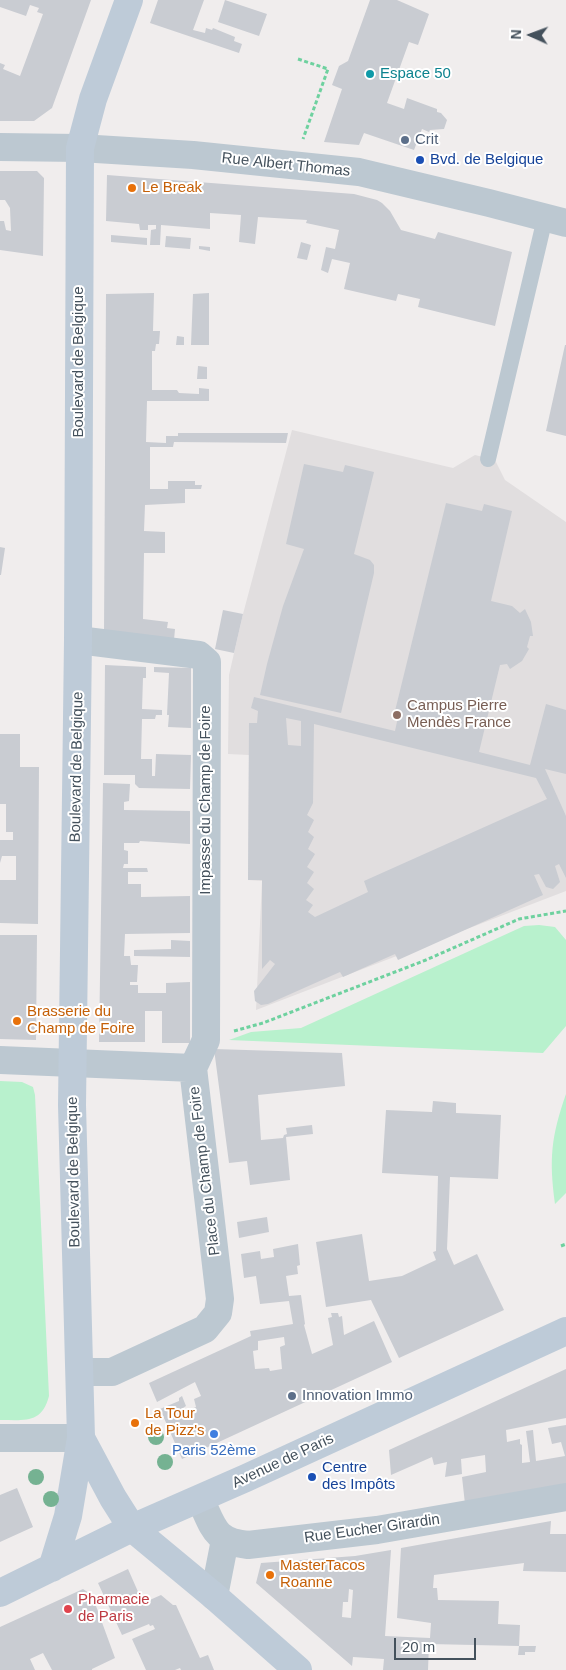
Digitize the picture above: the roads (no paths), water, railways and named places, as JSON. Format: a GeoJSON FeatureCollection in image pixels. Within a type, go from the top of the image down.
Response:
{"type":"FeatureCollection","features":[{"type":"Feature","properties":{"kind":"main road","name":"Boulevard de Belgique"},"geometry":{"type":"LineString","coordinates":[[129,0],[93,99],[80,148],[78,640],[72,1062],[73,1179],[81,1438],[112,1498],[132,1528],[214,1596],[298,1670]]}},
{"type":"Feature","properties":{"kind":"main road","name":"Avenue de Paris"},"geometry":{"type":"LineString","coordinates":[[0,1592],[132,1528],[566,1330]]}},
{"type":"Feature","properties":{"kind":"main road"},"geometry":{"type":"LineString","coordinates":[[52,1568],[68,1516],[81,1438]]}},
{"type":"Feature","properties":{"kind":"street","name":"Rue Albert Thomas"},"geometry":{"type":"LineString","coordinates":[[0,147],[80,148],[202,156],[359,172],[556,220]]}},
{"type":"Feature","properties":{"kind":"street","name":"Impasse du Champ de Foire"},"geometry":{"type":"LineString","coordinates":[[78,640],[199,655],[207,662],[206,1040],[194,1068]]}},
{"type":"Feature","properties":{"kind":"street","name":"Place du Champ de Foire"},"geometry":{"type":"LineString","coordinates":[[0,1060],[194,1068],[220,1299],[218,1313],[205,1329],[112,1372],[80,1372]]}},
{"type":"Feature","properties":{"kind":"street"},"geometry":{"type":"LineString","coordinates":[[0,1438],[81,1438]]}},
{"type":"Feature","properties":{"kind":"street","name":"Rue Eucher Girardin"},"geometry":{"type":"LineString","coordinates":[[225,1540],[248,1544],[377,1530],[566,1497]]}},
{"type":"Feature","properties":{"kind":"street"},"geometry":{"type":"LineString","coordinates":[[200,1498],[216,1531],[225,1540],[214,1596]]}},
{"type":"Feature","properties":{"kind":"lane"},"geometry":{"type":"LineString","coordinates":[[488,459],[556,220]]}},
{"type":"Feature","properties":{"kind":"place","name":"Espace 50"},"geometry":{"type":"Point","coordinates":[370,74]}},
{"type":"Feature","properties":{"kind":"place","name":"Crit"},"geometry":{"type":"Point","coordinates":[405,140]}},
{"type":"Feature","properties":{"kind":"place","name":"Bvd. de Belgique"},"geometry":{"type":"Point","coordinates":[420,160]}},
{"type":"Feature","properties":{"kind":"place","name":"Le Break"},"geometry":{"type":"Point","coordinates":[132,188]}},
{"type":"Feature","properties":{"kind":"place","name":"Campus Pierre Mendès France"},"geometry":{"type":"Point","coordinates":[397,715]}},
{"type":"Feature","properties":{"kind":"place","name":"Brasserie du Champ de Foire"},"geometry":{"type":"Point","coordinates":[17,1021]}},
{"type":"Feature","properties":{"kind":"place","name":"Innovation Immo"},"geometry":{"type":"Point","coordinates":[292,1396]}},
{"type":"Feature","properties":{"kind":"place","name":"La Tour de Pizz's"},"geometry":{"type":"Point","coordinates":[135,1423]}},
{"type":"Feature","properties":{"kind":"place","name":"Paris 52ème"},"geometry":{"type":"Point","coordinates":[214,1434]}},
{"type":"Feature","properties":{"kind":"place","name":"Centre des Impôts"},"geometry":{"type":"Point","coordinates":[312,1477]}},
{"type":"Feature","properties":{"kind":"place","name":"MasterTacos Roanne"},"geometry":{"type":"Point","coordinates":[270,1575]}},
{"type":"Feature","properties":{"kind":"place","name":"Pharmacie de Paris"},"geometry":{"type":"Point","coordinates":[68,1609]}}]}
